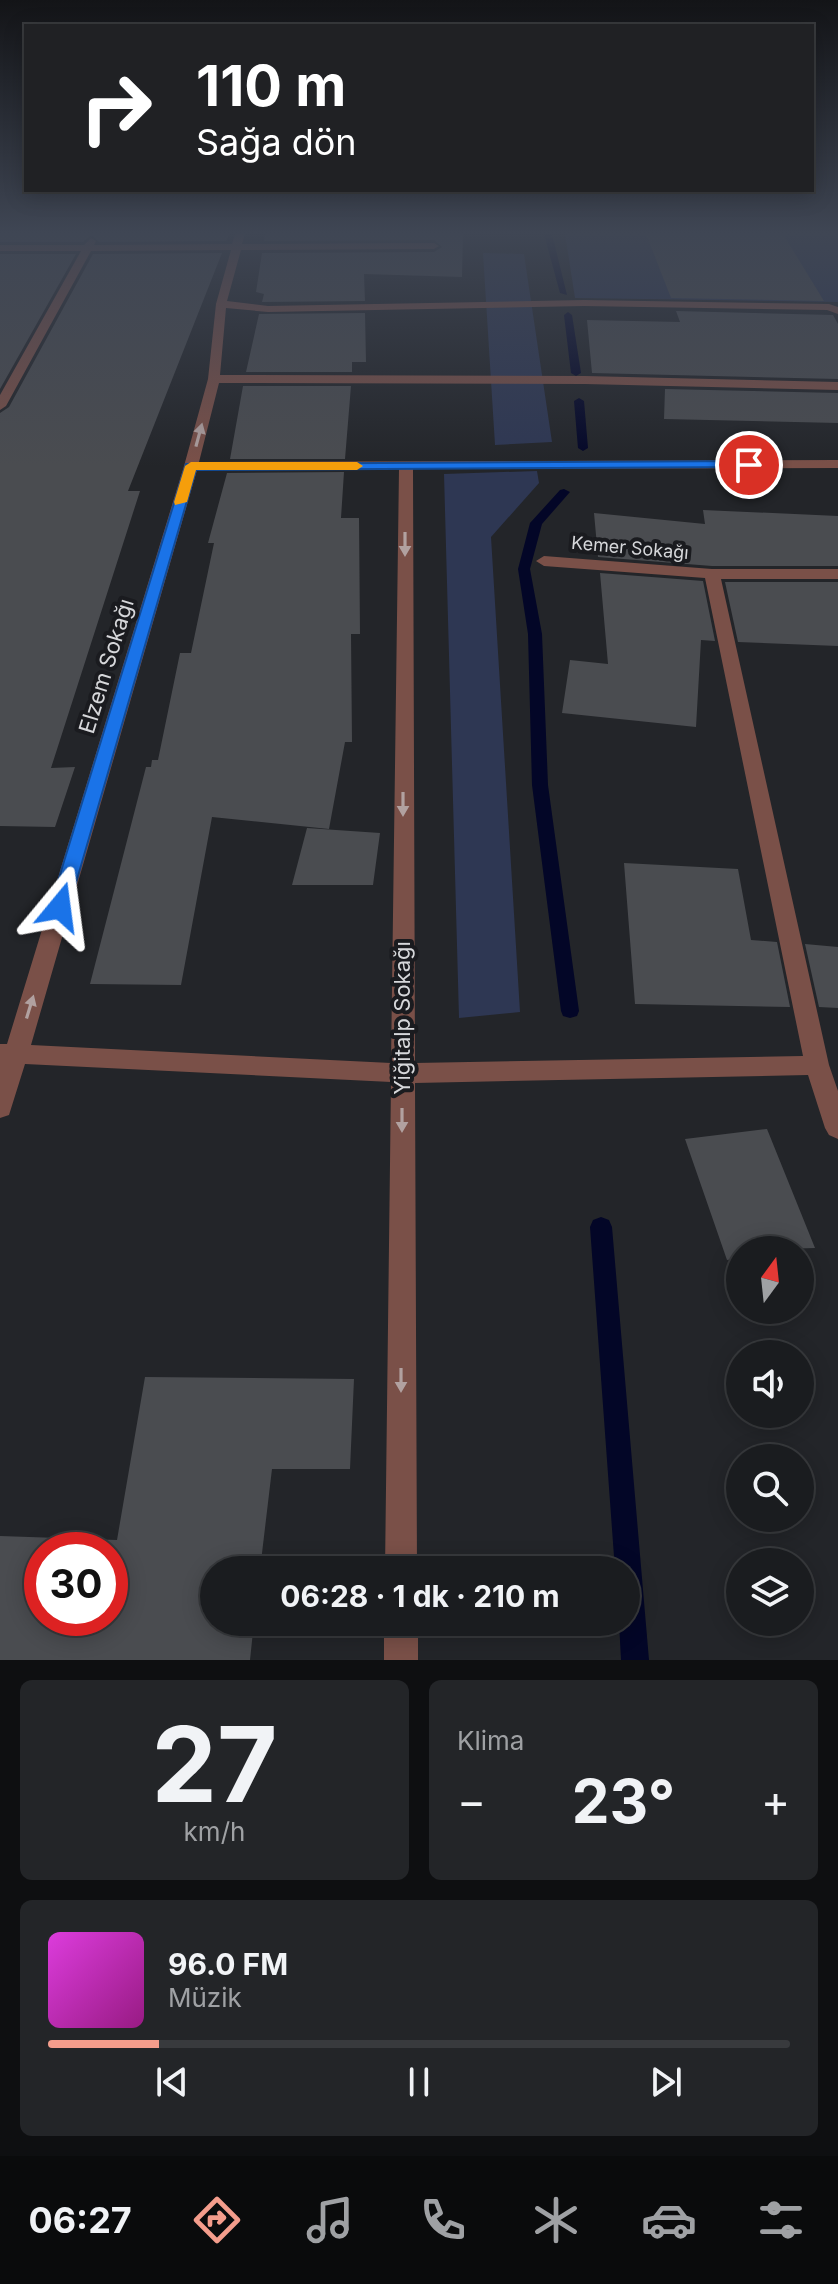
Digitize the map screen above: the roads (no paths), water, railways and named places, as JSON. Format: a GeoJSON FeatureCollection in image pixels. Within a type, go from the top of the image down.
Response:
{"type":"FeatureCollection","features":[{"type":"Feature","properties":{"kind":"street"},"geometry":{"type":"LineString","coordinates":[[0,406],[52,311]]}},
{"type":"Feature","properties":{"kind":"street","name":"Elzem Sokağı"},"geometry":{"type":"LineString","coordinates":[[0,1108],[8,1053],[191,466],[214,379],[220,311]]}},
{"type":"Feature","properties":{"kind":"street"},"geometry":{"type":"LineString","coordinates":[[214,379],[585,380],[838,386]]}},
{"type":"Feature","properties":{"kind":"street"},"geometry":{"type":"LineString","coordinates":[[191,466],[838,464]]}},
{"type":"Feature","properties":{"kind":"street","name":"Yiğitalp Sokağı"},"geometry":{"type":"LineString","coordinates":[[401,1556],[406,466]]}},
{"type":"Feature","properties":{"kind":"street","name":"Kemer Sokağı"},"geometry":{"type":"LineString","coordinates":[[544,561],[712,574],[838,574]]}},
{"type":"Feature","properties":{"kind":"street"},"geometry":{"type":"LineString","coordinates":[[712,574],[817,1065],[838,1128]]}},
{"type":"Feature","properties":{"kind":"street"},"geometry":{"type":"LineString","coordinates":[[8,1053],[402,1073],[817,1065]]}},
{"type":"Feature","properties":{"kind":"street"},"geometry":{"type":"LineString","coordinates":[[401,1636],[401,1660]]}},
{"type":"Feature","properties":{"kind":"waterway"},"geometry":{"type":"LineString","coordinates":[[568,315],[576,373]]}},
{"type":"Feature","properties":{"kind":"waterway"},"geometry":{"type":"LineString","coordinates":[[579,401],[583,448]]}},
{"type":"Feature","properties":{"kind":"waterway"},"geometry":{"type":"LineString","coordinates":[[564,492],[536,523],[524,569],[535,634],[540,785],[570,1011]]}},
{"type":"Feature","properties":{"kind":"waterway"},"geometry":{"type":"LineString","coordinates":[[601,1227],[635,1660]]}}]}
